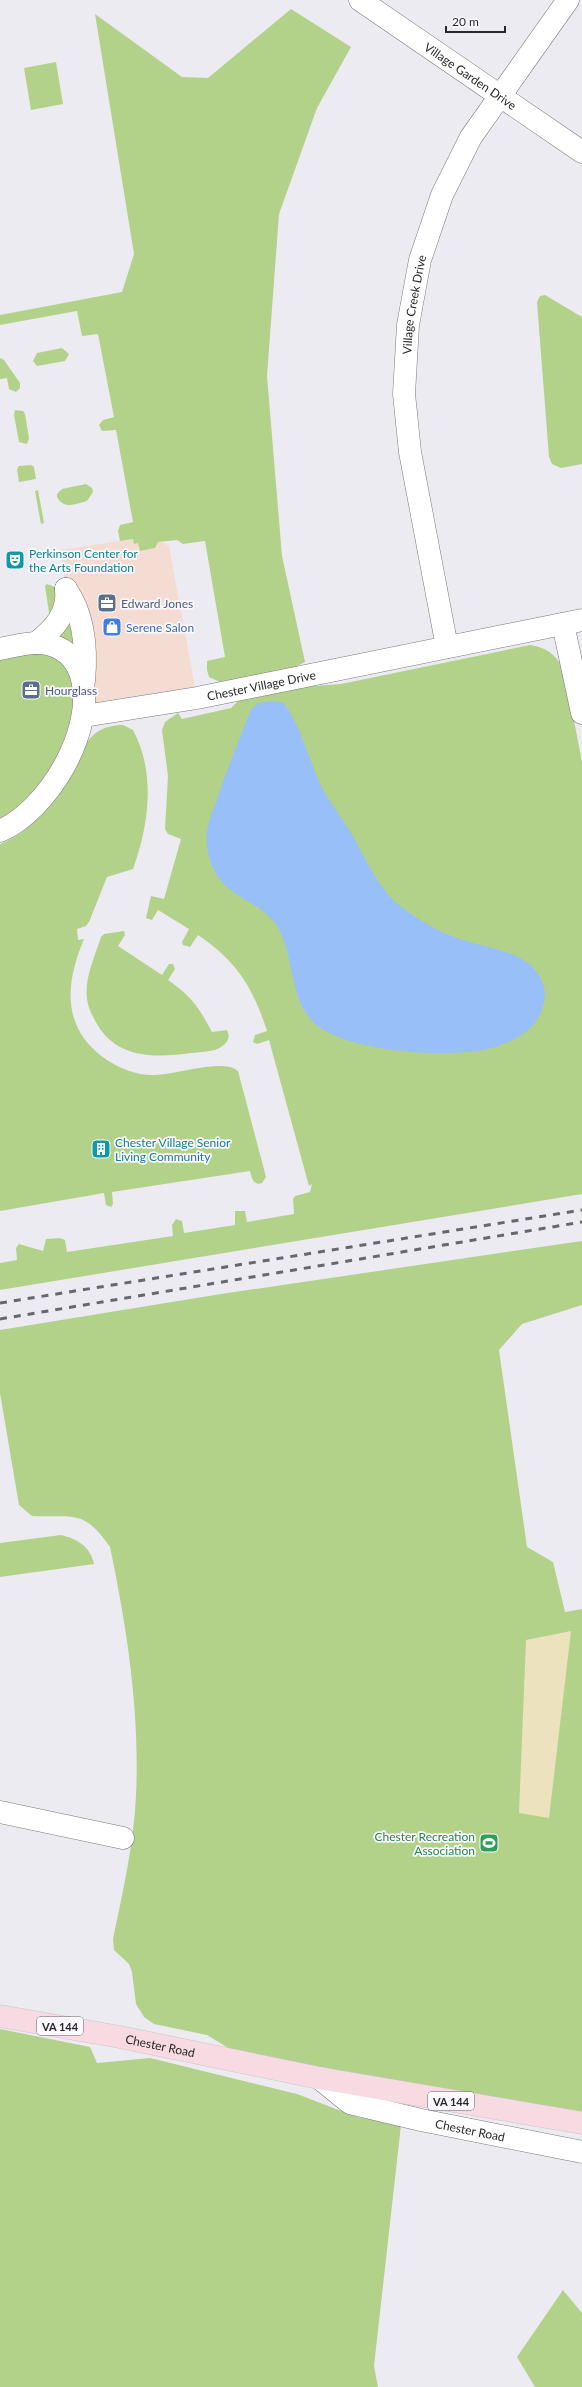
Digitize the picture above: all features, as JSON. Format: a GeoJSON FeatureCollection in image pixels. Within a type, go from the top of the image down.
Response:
{"type":"FeatureCollection","features":[{"type":"Feature","properties":{"kind":"main road","name":"Chester Road"},"geometry":{"type":"LineString","coordinates":[[0,2016],[120,2037],[319,2078],[582,2123]]}},
{"type":"Feature","properties":{"kind":"street","name":"Village Garden Drive"},"geometry":{"type":"LineString","coordinates":[[360,0],[582,152]]}},
{"type":"Feature","properties":{"kind":"street","name":"Village Creek Drive"},"geometry":{"type":"LineString","coordinates":[[448,646],[410,452],[404,394],[408,325],[420,260],[442,195],[470,137],[499,94],[568,0]]}},
{"type":"Feature","properties":{"kind":"street"},"geometry":{"type":"LineString","coordinates":[[0,831],[24,816],[44,795],[71,751],[84,716],[84,684],[87,650],[76,604],[66,589],[67,599],[64,612],[49,633],[36,642]]}},
{"type":"Feature","properties":{"kind":"street","name":"Chester Village Drive"},"geometry":{"type":"LineString","coordinates":[[84,716],[212,695],[448,646],[573,622]]}},
{"type":"Feature","properties":{"kind":"street"},"geometry":{"type":"LineString","coordinates":[[573,622],[582,713]]}},
{"type":"Feature","properties":{"kind":"street"},"geometry":{"type":"LineString","coordinates":[[0,649],[36,642],[51,644],[74,658],[80,670],[84,684]]}},
{"type":"Feature","properties":{"kind":"street"},"geometry":{"type":"LineString","coordinates":[[0,1812],[123,1838]]}},
{"type":"Feature","properties":{"kind":"street","name":"Chester Road"},"geometry":{"type":"LineString","coordinates":[[319,2078],[350,2103],[421,2120],[582,2152]]}},
{"type":"Feature","properties":{"kind":"shaded area"},"geometry":{"type":"Polygon","coordinates":[[[133,539],[156,539],[169,546],[197,698],[84,716],[60,550],[133,539]]]}},
{"type":"Feature","properties":{"kind":"green space"},"geometry":{"type":"Polygon","coordinates":[[[291,9],[351,47],[317,108],[279,214],[267,376],[282,556],[305,662],[289,670],[220,682],[209,677],[207,670],[207,661],[225,657],[205,541],[183,544],[177,540],[158,542],[155,548],[140,551],[138,543],[134,544],[133,539],[120,541],[118,531],[120,525],[133,522],[116,430],[102,431],[99,425],[103,420],[114,417],[98,334],[82,336],[77,311],[0,325],[0,315],[122,292],[134,254],[95,14],[182,77],[208,78],[291,9]]]}},
{"type":"Feature","properties":{"kind":"green space"},"geometry":{"type":"Polygon","coordinates":[[[56,62],[63,104],[31,110],[24,68],[56,62]]]}},
{"type":"Feature","properties":{"kind":"green space"},"geometry":{"type":"Polygon","coordinates":[[[545,295],[582,317],[582,464],[561,468],[552,464],[549,457],[537,302],[540,296],[545,295]]]}},
{"type":"Feature","properties":{"kind":"green space"},"geometry":{"type":"Polygon","coordinates":[[[62,348],[69,354],[65,361],[37,366],[33,361],[37,353],[62,348]]]}},
{"type":"Feature","properties":{"kind":"green space"},"geometry":{"type":"Polygon","coordinates":[[[0,358],[4,360],[20,383],[20,388],[16,392],[9,389],[7,378],[0,379],[0,358]]]}},
{"type":"Feature","properties":{"kind":"green space"},"geometry":{"type":"Polygon","coordinates":[[[15,410],[23,411],[25,414],[29,438],[27,444],[19,442],[14,415],[15,410]]]}},
{"type":"Feature","properties":{"kind":"green space"},"geometry":{"type":"Polygon","coordinates":[[[31,465],[34,467],[36,479],[19,482],[17,469],[19,466],[31,465]]]}},
{"type":"Feature","properties":{"kind":"green space"},"geometry":{"type":"Polygon","coordinates":[[[86,484],[92,488],[93,492],[87,501],[67,505],[63,504],[57,497],[57,494],[62,489],[86,484]]]}},
{"type":"Feature","properties":{"kind":"green space"},"geometry":{"type":"Polygon","coordinates":[[[38,490],[44,523],[41,524],[35,491],[38,490]]]}},
{"type":"Feature","properties":{"kind":"green space"},"geometry":{"type":"Polygon","coordinates":[[[47,584],[55,587],[57,597],[50,619],[45,586],[47,584]]]}},
{"type":"Feature","properties":{"kind":"green space"},"geometry":{"type":"Polygon","coordinates":[[[71,618],[78,654],[55,638],[71,618]]]}},
{"type":"Feature","properties":{"kind":"green space"},"geometry":{"type":"Polygon","coordinates":[[[37,643],[80,670],[71,751],[0,830],[0,650],[37,643]]]}},
{"type":"Feature","properties":{"kind":"green space"},"geometry":{"type":"Polygon","coordinates":[[[530,645],[542,648],[552,654],[559,662],[565,674],[582,762],[582,1194],[0,1290],[0,1263],[17,1260],[16,1248],[19,1244],[43,1251],[46,1239],[60,1238],[65,1240],[67,1252],[173,1236],[172,1225],[176,1219],[182,1221],[184,1233],[235,1225],[235,1211],[245,1211],[247,1222],[294,1214],[293,1199],[295,1196],[310,1192],[312,1184],[309,1186],[269,1040],[257,1044],[253,1042],[255,1035],[267,1031],[256,1002],[242,977],[223,955],[198,935],[190,947],[183,945],[182,942],[189,929],[158,910],[152,920],[146,918],[151,896],[164,899],[181,839],[168,834],[165,829],[168,776],[162,730],[165,722],[178,713],[182,719],[231,708],[238,701],[289,688],[341,684],[530,645]]]}},
{"type":"Feature","properties":{"kind":"green space"},"geometry":{"type":"Polygon","coordinates":[[[123,725],[133,730],[145,764],[148,799],[146,817],[139,852],[133,869],[107,877],[89,922],[86,926],[77,929],[78,940],[84,939],[73,973],[71,989],[71,1005],[74,1020],[81,1034],[92,1048],[107,1060],[130,1071],[155,1075],[221,1066],[231,1067],[238,1071],[266,1177],[262,1183],[259,1184],[253,1181],[250,1171],[112,1192],[113,1204],[111,1207],[106,1205],[104,1193],[0,1211],[0,844],[12,839],[33,823],[43,813],[68,779],[86,744],[93,735],[106,728],[123,725]]]}},
{"type":"Feature","properties":{"kind":"green space"},"geometry":{"type":"Polygon","coordinates":[[[124,931],[125,935],[118,946],[162,975],[169,964],[173,964],[175,969],[168,980],[189,997],[203,1015],[212,1032],[227,1030],[227,1042],[218,1049],[207,1052],[164,1056],[138,1054],[126,1050],[105,1036],[92,1015],[87,999],[87,984],[101,937],[104,934],[124,931]]]}},
{"type":"Feature","properties":{"kind":"green space"},"geometry":{"type":"Polygon","coordinates":[[[582,1241],[582,1305],[522,1324],[499,1350],[527,1547],[553,1562],[565,1612],[582,1609],[582,2122],[381,2079],[230,2049],[207,2035],[154,2024],[144,2017],[136,2004],[132,1972],[129,1964],[114,1950],[113,1939],[128,1867],[133,1831],[137,1764],[131,1670],[122,1608],[110,1547],[92,1526],[84,1521],[68,1516],[32,1516],[19,1505],[0,1393],[0,1330],[221,1294],[582,1241]]]}},
{"type":"Feature","properties":{"kind":"green space"},"geometry":{"type":"Polygon","coordinates":[[[61,1535],[82,1544],[89,1552],[94,1564],[0,1577],[0,1543],[61,1535]]]}},
{"type":"Feature","properties":{"kind":"green space"},"geometry":{"type":"Polygon","coordinates":[[[0,2029],[90,2047],[97,2063],[150,2058],[297,2094],[357,2117],[401,2125],[374,2366],[378,2387],[0,2387],[0,2029]]]}},
{"type":"Feature","properties":{"kind":"green space"},"geometry":{"type":"Polygon","coordinates":[[[563,2290],[582,2313],[582,2387],[535,2387],[517,2357],[563,2290]]]}},
{"type":"Feature","properties":{"kind":"sand"},"geometry":{"type":"Polygon","coordinates":[[[571,1631],[549,1818],[519,1813],[526,1640],[571,1631]]]}},
{"type":"Feature","properties":{"kind":"water"},"geometry":{"type":"Polygon","coordinates":[[[272,701],[284,703],[290,712],[325,793],[351,833],[380,884],[387,893],[404,909],[442,932],[517,957],[537,972],[543,984],[545,992],[544,999],[537,1020],[522,1035],[495,1047],[477,1051],[428,1053],[401,1051],[349,1041],[328,1033],[313,1022],[306,1013],[296,991],[288,954],[280,931],[275,923],[263,911],[222,883],[211,863],[207,847],[209,820],[251,709],[259,703],[272,701]]]}},
{"type":"Feature","properties":{"kind":"railway"},"geometry":{"type":"LineString","coordinates":[[0,1303],[582,1210]]}},
{"type":"Feature","properties":{"kind":"railway"},"geometry":{"type":"LineString","coordinates":[[0,1319],[582,1222]]}},
{"type":"Feature","properties":{"kind":"place","name":"Perkinson Center for the Arts Foundation"},"geometry":{"type":"Point","coordinates":[15,560]}},
{"type":"Feature","properties":{"kind":"place","name":"Edward Jones"},"geometry":{"type":"Point","coordinates":[107,603]}},
{"type":"Feature","properties":{"kind":"place","name":"Serene Salon"},"geometry":{"type":"Point","coordinates":[112,627]}},
{"type":"Feature","properties":{"kind":"place","name":"Hourglass"},"geometry":{"type":"Point","coordinates":[31,690]}},
{"type":"Feature","properties":{"kind":"place","name":"Chester Village Senior Living Community"},"geometry":{"type":"Point","coordinates":[101,1149]}},
{"type":"Feature","properties":{"kind":"place","name":"Chester Recreation Association"},"geometry":{"type":"Point","coordinates":[489,1843]}}]}
